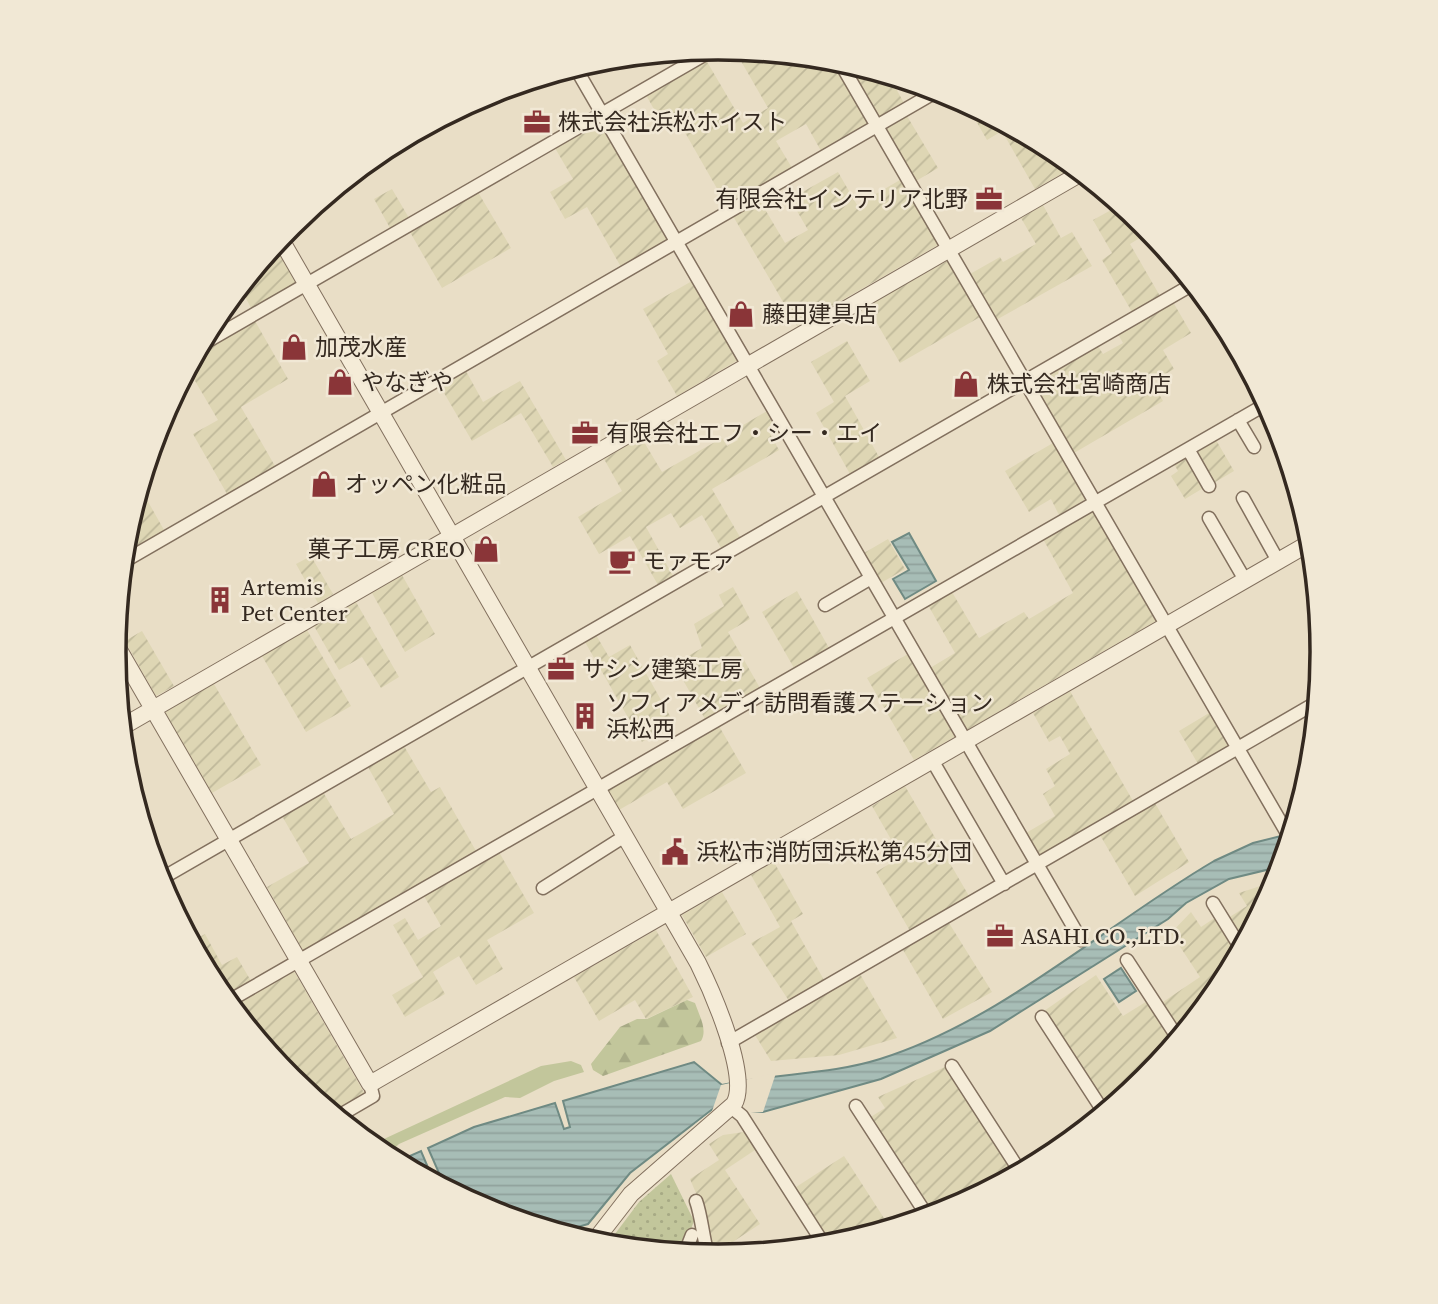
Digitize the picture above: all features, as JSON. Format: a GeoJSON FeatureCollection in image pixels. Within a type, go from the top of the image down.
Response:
{"type":"FeatureCollection","features":[{"type":"Feature","properties":{"kind":"street"},"geometry":{"type":"LineString","coordinates":[[219,335],[602,113],[686,61]]}},
{"type":"Feature","properties":{"kind":"street"},"geometry":{"type":"LineString","coordinates":[[847,74],[1284,829]]}},
{"type":"Feature","properties":{"kind":"street"},"geometry":{"type":"LineString","coordinates":[[581,76],[1081,940]]}},
{"type":"Feature","properties":{"kind":"street"},"geometry":{"type":"LineString","coordinates":[[135,555],[926,97]]}},
{"type":"Feature","properties":{"kind":"street"},"geometry":{"type":"LineString","coordinates":[[131,722],[1074,177]]}},
{"type":"Feature","properties":{"kind":"street"},"geometry":{"type":"LineString","coordinates":[[286,248],[708,985],[729,1043],[739,1081],[736,1111],[818,1236]]}},
{"type":"Feature","properties":{"kind":"street"},"geometry":{"type":"LineString","coordinates":[[170,874],[1186,288]]}},
{"type":"Feature","properties":{"kind":"street"},"geometry":{"type":"LineString","coordinates":[[237,996],[1258,408]]}},
{"type":"Feature","properties":{"kind":"street"},"geometry":{"type":"LineString","coordinates":[[1238,420],[1254,447]]}},
{"type":"Feature","properties":{"kind":"street"},"geometry":{"type":"LineString","coordinates":[[1188,449],[1209,486]]}},
{"type":"Feature","properties":{"kind":"street"},"geometry":{"type":"LineString","coordinates":[[1242,498],[1278,561]]}},
{"type":"Feature","properties":{"kind":"street"},"geometry":{"type":"LineString","coordinates":[[1209,518],[1245,580]]}},
{"type":"Feature","properties":{"kind":"street"},"geometry":{"type":"LineString","coordinates":[[370,1084],[1302,547]]}},
{"type":"Feature","properties":{"kind":"street"},"geometry":{"type":"LineString","coordinates":[[825,605],[871,578]]}},
{"type":"Feature","properties":{"kind":"street"},"geometry":{"type":"LineString","coordinates":[[127,663],[370,1084],[369,1089],[373,1096],[346,1112]]}},
{"type":"Feature","properties":{"kind":"street"},"geometry":{"type":"LineString","coordinates":[[729,1043],[1308,707]]}},
{"type":"Feature","properties":{"kind":"street"},"geometry":{"type":"LineString","coordinates":[[932,760],[1004,884]]}},
{"type":"Feature","properties":{"kind":"street"},"geometry":{"type":"LineString","coordinates":[[543,888],[625,836]]}},
{"type":"Feature","properties":{"kind":"street"},"geometry":{"type":"LineString","coordinates":[[1213,903],[1236,940]]}},
{"type":"Feature","properties":{"kind":"street"},"geometry":{"type":"LineString","coordinates":[[1128,960],[1174,1032]]}},
{"type":"Feature","properties":{"kind":"street"},"geometry":{"type":"LineString","coordinates":[[1042,1017],[1100,1106]]}},
{"type":"Feature","properties":{"kind":"street"},"geometry":{"type":"LineString","coordinates":[[952,1066],[1016,1165]]}},
{"type":"Feature","properties":{"kind":"street"},"geometry":{"type":"LineString","coordinates":[[856,1106],[922,1208]]}},
{"type":"Feature","properties":{"kind":"street"},"geometry":{"type":"LineString","coordinates":[[601,1233],[631,1194],[719,1120],[736,1111]]}},
{"type":"Feature","properties":{"kind":"street"},"geometry":{"type":"LineString","coordinates":[[696,1201],[705,1231],[705,1244]]}},
{"type":"Feature","properties":{"kind":"street"},"geometry":{"type":"LineString","coordinates":[[689,1243],[692,1235]]}},
{"type":"Feature","properties":{"kind":"shaded area"},"geometry":{"type":"Polygon","coordinates":[[[706,60],[743,123],[768,108],[741,61],[838,72],[868,124],[821,151],[806,124],[776,141],[792,168],[727,206],[679,122],[665,129],[646,95],[706,60]]]}},
{"type":"Feature","properties":{"kind":"shaded area"},"geometry":{"type":"Polygon","coordinates":[[[855,76],[895,87],[904,103],[879,117],[855,76]]]}},
{"type":"Feature","properties":{"kind":"shaded area"},"geometry":{"type":"Polygon","coordinates":[[[907,116],[938,168],[916,181],[885,128],[907,116]]]}},
{"type":"Feature","properties":{"kind":"shaded area"},"geometry":{"type":"Polygon","coordinates":[[[974,118],[1001,132],[987,140],[974,118]]]}},
{"type":"Feature","properties":{"kind":"shaded area"},"geometry":{"type":"Polygon","coordinates":[[[600,122],[668,240],[621,267],[587,207],[565,219],[550,192],[573,179],[555,148],[600,122]]]}},
{"type":"Feature","properties":{"kind":"shaded area"},"geometry":{"type":"Polygon","coordinates":[[[1003,133],[1065,172],[1035,189],[1003,133]]]}},
{"type":"Feature","properties":{"kind":"shaded area"},"geometry":{"type":"Polygon","coordinates":[[[838,172],[857,205],[900,180],[938,245],[797,326],[733,216],[760,201],[785,243],[808,230],[790,199],[838,172]]]}},
{"type":"Feature","properties":{"kind":"shaded area"},"geometry":{"type":"Polygon","coordinates":[[[392,189],[409,218],[390,228],[374,199],[392,189]]]}},
{"type":"Feature","properties":{"kind":"shaded area"},"geometry":{"type":"Polygon","coordinates":[[[478,192],[511,248],[442,288],[410,232],[478,192]]]}},
{"type":"Feature","properties":{"kind":"shaded area"},"geometry":{"type":"Polygon","coordinates":[[[1043,205],[1061,238],[1072,232],[1092,266],[996,320],[970,274],[1000,257],[1003,262],[1036,244],[1021,218],[1043,205]]]}},
{"type":"Feature","properties":{"kind":"shaded area"},"geometry":{"type":"Polygon","coordinates":[[[1112,209],[1142,237],[1130,244],[1160,296],[1132,312],[1102,260],[1112,253],[1093,220],[1112,209]]]}},
{"type":"Feature","properties":{"kind":"shaded area"},"geometry":{"type":"Polygon","coordinates":[[[280,255],[296,283],[251,308],[245,297],[280,255]]]}},
{"type":"Feature","properties":{"kind":"shaded area"},"geometry":{"type":"Polygon","coordinates":[[[947,261],[980,317],[900,363],[867,306],[947,261]]]}},
{"type":"Feature","properties":{"kind":"shaded area"},"geometry":{"type":"Polygon","coordinates":[[[692,281],[738,360],[677,396],[657,361],[668,354],[643,309],[692,281]]]}},
{"type":"Feature","properties":{"kind":"shaded area"},"geometry":{"type":"Polygon","coordinates":[[[1173,302],[1191,333],[1163,350],[1174,369],[1152,382],[1163,401],[1074,453],[1038,392],[1055,383],[1050,374],[1098,346],[1103,354],[1123,343],[1118,334],[1173,302]]]}},
{"type":"Feature","properties":{"kind":"shaded area"},"geometry":{"type":"Polygon","coordinates":[[[255,321],[288,379],[241,407],[275,466],[227,494],[193,434],[218,420],[194,379],[213,345],[255,321]]]}},
{"type":"Feature","properties":{"kind":"shaded area"},"geometry":{"type":"Polygon","coordinates":[[[847,341],[870,381],[845,396],[879,457],[850,474],[816,413],[834,402],[811,362],[847,341]]]}},
{"type":"Feature","properties":{"kind":"shaded area"},"geometry":{"type":"Polygon","coordinates":[[[466,371],[483,402],[520,381],[566,460],[553,467],[521,413],[472,441],[440,386],[466,371]]]}},
{"type":"Feature","properties":{"kind":"shaded area"},"geometry":{"type":"Polygon","coordinates":[[[767,411],[778,429],[770,434],[779,450],[712,489],[740,537],[721,548],[702,515],[680,528],[671,513],[646,527],[673,576],[658,585],[630,536],[599,554],[578,517],[622,491],[604,459],[641,437],[662,472],[722,438],[727,446],[738,440],[733,431],[767,411]]]}},
{"type":"Feature","properties":{"kind":"shaded area"},"geometry":{"type":"Polygon","coordinates":[[[1216,440],[1234,471],[1212,484],[1194,452],[1216,440]]]}},
{"type":"Feature","properties":{"kind":"shaded area"},"geometry":{"type":"Polygon","coordinates":[[[1053,443],[1086,499],[1059,515],[1051,499],[1029,512],[1005,471],[1053,443]]]}},
{"type":"Feature","properties":{"kind":"shaded area"},"geometry":{"type":"Polygon","coordinates":[[[1188,456],[1205,487],[1185,499],[1171,476],[1178,471],[1174,464],[1188,456]]]}},
{"type":"Feature","properties":{"kind":"shaded area"},"geometry":{"type":"Polygon","coordinates":[[[147,500],[164,530],[136,547],[147,500]]]}},
{"type":"Feature","properties":{"kind":"shaded area"},"geometry":{"type":"Polygon","coordinates":[[[1092,510],[1156,621],[967,730],[930,668],[955,653],[928,605],[952,592],[979,638],[1024,612],[1029,619],[1073,593],[1043,539],[1092,510]]]}},
{"type":"Feature","properties":{"kind":"shaded area"},"geometry":{"type":"Polygon","coordinates":[[[888,539],[905,569],[881,583],[864,553],[888,539]]]}},
{"type":"Feature","properties":{"kind":"shaded area"},"geometry":{"type":"Polygon","coordinates":[[[311,556],[333,594],[318,603],[296,564],[311,556]]]}},
{"type":"Feature","properties":{"kind":"shaded area"},"geometry":{"type":"Polygon","coordinates":[[[402,575],[435,634],[405,652],[372,593],[402,575]]]}},
{"type":"Feature","properties":{"kind":"shaded area"},"geometry":{"type":"Polygon","coordinates":[[[733,587],[750,619],[728,632],[760,688],[705,719],[674,664],[702,648],[694,624],[724,606],[719,595],[733,587]]]}},
{"type":"Feature","properties":{"kind":"shaded area"},"geometry":{"type":"Polygon","coordinates":[[[797,591],[829,648],[794,668],[762,612],[797,591]]]}},
{"type":"Feature","properties":{"kind":"shaded area"},"geometry":{"type":"Polygon","coordinates":[[[356,602],[399,677],[381,688],[362,657],[339,670],[314,626],[356,602]]]}},
{"type":"Feature","properties":{"kind":"shaded area"},"geometry":{"type":"Polygon","coordinates":[[[307,630],[351,706],[306,732],[262,656],[307,630]]]}},
{"type":"Feature","properties":{"kind":"shaded area"},"geometry":{"type":"Polygon","coordinates":[[[142,631],[174,686],[156,696],[127,640],[142,631]]]}},
{"type":"Feature","properties":{"kind":"shaded area"},"geometry":{"type":"Polygon","coordinates":[[[596,635],[609,657],[630,645],[674,723],[642,742],[585,642],[596,635]]]}},
{"type":"Feature","properties":{"kind":"shaded area"},"geometry":{"type":"Polygon","coordinates":[[[908,654],[956,736],[914,760],[867,678],[908,654]]]}},
{"type":"Feature","properties":{"kind":"shaded area"},"geometry":{"type":"Polygon","coordinates":[[[214,684],[261,765],[212,793],[165,712],[214,684]]]}},
{"type":"Feature","properties":{"kind":"shaded area"},"geometry":{"type":"Polygon","coordinates":[[[1070,691],[1133,801],[1039,856],[1026,833],[1055,816],[1043,794],[1055,786],[1046,769],[1070,754],[1060,736],[1049,742],[1033,713],[1070,691]]]}},
{"type":"Feature","properties":{"kind":"shaded area"},"geometry":{"type":"Polygon","coordinates":[[[1209,713],[1228,746],[1198,764],[1179,731],[1209,713]]]}},
{"type":"Feature","properties":{"kind":"shaded area"},"geometry":{"type":"Polygon","coordinates":[[[719,726],[746,773],[683,809],[667,782],[619,810],[608,790],[719,726]]]}},
{"type":"Feature","properties":{"kind":"shaded area"},"geometry":{"type":"Polygon","coordinates":[[[404,746],[431,792],[440,787],[476,851],[303,951],[267,887],[309,863],[282,816],[323,792],[351,839],[394,814],[368,767],[404,746]]]}},
{"type":"Feature","properties":{"kind":"shaded area"},"geometry":{"type":"Polygon","coordinates":[[[905,786],[969,896],[910,931],[876,872],[901,857],[872,806],[905,786]]]}},
{"type":"Feature","properties":{"kind":"shaded area"},"geometry":{"type":"Polygon","coordinates":[[[1155,803],[1189,862],[1135,896],[1100,835],[1155,803]]]}},
{"type":"Feature","properties":{"kind":"shaded area"},"geometry":{"type":"Polygon","coordinates":[[[499,852],[534,913],[487,940],[503,969],[476,985],[459,956],[433,972],[445,994],[405,1017],[392,995],[423,977],[393,925],[405,918],[418,940],[441,926],[424,896],[499,852]]]}},
{"type":"Feature","properties":{"kind":"shaded area"},"geometry":{"type":"Polygon","coordinates":[[[774,862],[803,914],[791,921],[824,980],[789,1001],[751,943],[780,927],[751,875],[774,862]]]}},
{"type":"Feature","properties":{"kind":"shaded area"},"geometry":{"type":"Polygon","coordinates":[[[1263,885],[1239,935],[1228,918],[1247,906],[1239,893],[1263,885]]]}},
{"type":"Feature","properties":{"kind":"shaded area"},"geometry":{"type":"Polygon","coordinates":[[[722,892],[746,934],[706,957],[682,915],[722,892]]]}},
{"type":"Feature","properties":{"kind":"shaded area"},"geometry":{"type":"Polygon","coordinates":[[[1191,912],[1201,927],[1216,917],[1234,945],[1212,981],[1176,1028],[1160,1004],[1200,977],[1171,933],[1191,912]]]}},
{"type":"Feature","properties":{"kind":"shaded area"},"geometry":{"type":"Polygon","coordinates":[[[949,923],[992,992],[943,1019],[903,950],[949,923]]]}},
{"type":"Feature","properties":{"kind":"shaded area"},"geometry":{"type":"Polygon","coordinates":[[[656,930],[693,997],[646,1019],[635,1000],[599,1021],[574,977],[656,930]]]}},
{"type":"Feature","properties":{"kind":"shaded area"},"geometry":{"type":"Polygon","coordinates":[[[205,934],[222,965],[237,957],[251,981],[233,991],[200,937],[205,934]]]}},
{"type":"Feature","properties":{"kind":"shaded area"},"geometry":{"type":"Polygon","coordinates":[[[294,971],[366,1096],[343,1109],[300,1071],[240,1001],[294,971]]]}},
{"type":"Feature","properties":{"kind":"shaded area"},"geometry":{"type":"Polygon","coordinates":[[[860,974],[897,1038],[839,1055],[771,1061],[755,1035],[860,974]]]}},
{"type":"Feature","properties":{"kind":"shaded area"},"geometry":{"type":"Polygon","coordinates":[[[1096,975],[1123,1016],[1149,1000],[1171,1034],[1138,1071],[1103,1103],[1044,1011],[1096,975]]]}},
{"type":"Feature","properties":{"kind":"shaded area"},"geometry":{"type":"Polygon","coordinates":[[[947,1066],[1012,1166],[926,1207],[869,1118],[885,1108],[878,1097],[947,1066]]]}},
{"type":"Feature","properties":{"kind":"shaded area"},"geometry":{"type":"Polygon","coordinates":[[[744,1132],[755,1150],[725,1170],[760,1224],[730,1244],[711,1244],[706,1217],[690,1179],[719,1160],[709,1144],[723,1135],[744,1132]]]}},
{"type":"Feature","properties":{"kind":"shaded area"},"geometry":{"type":"Polygon","coordinates":[[[844,1156],[885,1220],[822,1235],[793,1189],[844,1156]]]}},
{"type":"Feature","properties":{"kind":"green space"},"geometry":{"type":"Polygon","coordinates":[[[687,1000],[695,1003],[701,1017],[704,1032],[701,1041],[603,1076],[593,1070],[591,1064],[620,1027],[637,1019],[647,1019],[687,1000]]]}},
{"type":"Feature","properties":{"kind":"green space"},"geometry":{"type":"Polygon","coordinates":[[[571,1061],[581,1065],[584,1072],[554,1081],[520,1098],[505,1097],[395,1148],[383,1140],[541,1066],[571,1061]]]}},
{"type":"Feature","properties":{"kind":"green space"},"geometry":{"type":"Polygon","coordinates":[[[671,1174],[694,1221],[686,1243],[614,1235],[639,1202],[671,1174]]]}},
{"type":"Feature","properties":{"kind":"water"},"geometry":{"type":"Polygon","coordinates":[[[909,533],[936,581],[905,599],[893,579],[909,570],[892,542],[909,533]]]}},
{"type":"Feature","properties":{"kind":"water"},"geometry":{"type":"Polygon","coordinates":[[[1282,836],[1270,869],[1229,879],[1186,903],[1168,919],[990,1031],[881,1079],[763,1112],[714,1108],[630,1173],[588,1224],[578,1227],[529,1213],[457,1183],[439,1173],[428,1148],[474,1127],[555,1103],[564,1129],[570,1127],[563,1101],[694,1062],[722,1085],[841,1068],[880,1059],[925,1042],[1010,997],[1173,886],[1214,861],[1253,843],[1282,836]]]}},
{"type":"Feature","properties":{"kind":"water"},"geometry":{"type":"Polygon","coordinates":[[[1121,968],[1136,991],[1119,1002],[1104,979],[1121,968]]]}},
{"type":"Feature","properties":{"kind":"water"},"geometry":{"type":"Polygon","coordinates":[[[421,1151],[428,1168],[409,1156],[421,1151]]]}},
{"type":"Feature","properties":{"kind":"pier"},"geometry":{"type":"Polygon","coordinates":[[[776,1073],[763,1112],[716,1112],[703,1123],[695,1124],[712,1111],[721,1085],[776,1073]]]}},
{"type":"Feature","properties":{"kind":"place","name":"株式会社浜松ホイスト"},"geometry":{"type":"Point","coordinates":[537,122]}},
{"type":"Feature","properties":{"kind":"place","name":"有限会社インテリア北野"},"geometry":{"type":"Point","coordinates":[989,199]}},
{"type":"Feature","properties":{"kind":"place","name":"藤田建具店"},"geometry":{"type":"Point","coordinates":[741,314]}},
{"type":"Feature","properties":{"kind":"place","name":"加茂水産"},"geometry":{"type":"Point","coordinates":[294,347]}},
{"type":"Feature","properties":{"kind":"place","name":"やなぎや"},"geometry":{"type":"Point","coordinates":[340,382]}},
{"type":"Feature","properties":{"kind":"place","name":"株式会社宮崎商店"},"geometry":{"type":"Point","coordinates":[966,384]}},
{"type":"Feature","properties":{"kind":"place","name":"有限会社エフ・シー・エイ"},"geometry":{"type":"Point","coordinates":[585,433]}},
{"type":"Feature","properties":{"kind":"place","name":"オッペン化粧品"},"geometry":{"type":"Point","coordinates":[324,484]}},
{"type":"Feature","properties":{"kind":"place","name":"菓子工房 CREO"},"geometry":{"type":"Point","coordinates":[486,549]}},
{"type":"Feature","properties":{"kind":"place","name":"モァモァ"},"geometry":{"type":"Point","coordinates":[622,561]}},
{"type":"Feature","properties":{"kind":"place","name":"Artemis Pet Center"},"geometry":{"type":"Point","coordinates":[220,600]}},
{"type":"Feature","properties":{"kind":"place","name":"サシン建築工房"},"geometry":{"type":"Point","coordinates":[561,669]}},
{"type":"Feature","properties":{"kind":"place","name":"ソフィアメディ訪問看護ステーション 浜松西"},"geometry":{"type":"Point","coordinates":[585,716]}},
{"type":"Feature","properties":{"kind":"place","name":"浜松市消防団浜松第45分団"},"geometry":{"type":"Point","coordinates":[675,852]}},
{"type":"Feature","properties":{"kind":"place","name":"ASAHI CO.,LTD."},"geometry":{"type":"Point","coordinates":[1000,936]}}]}
